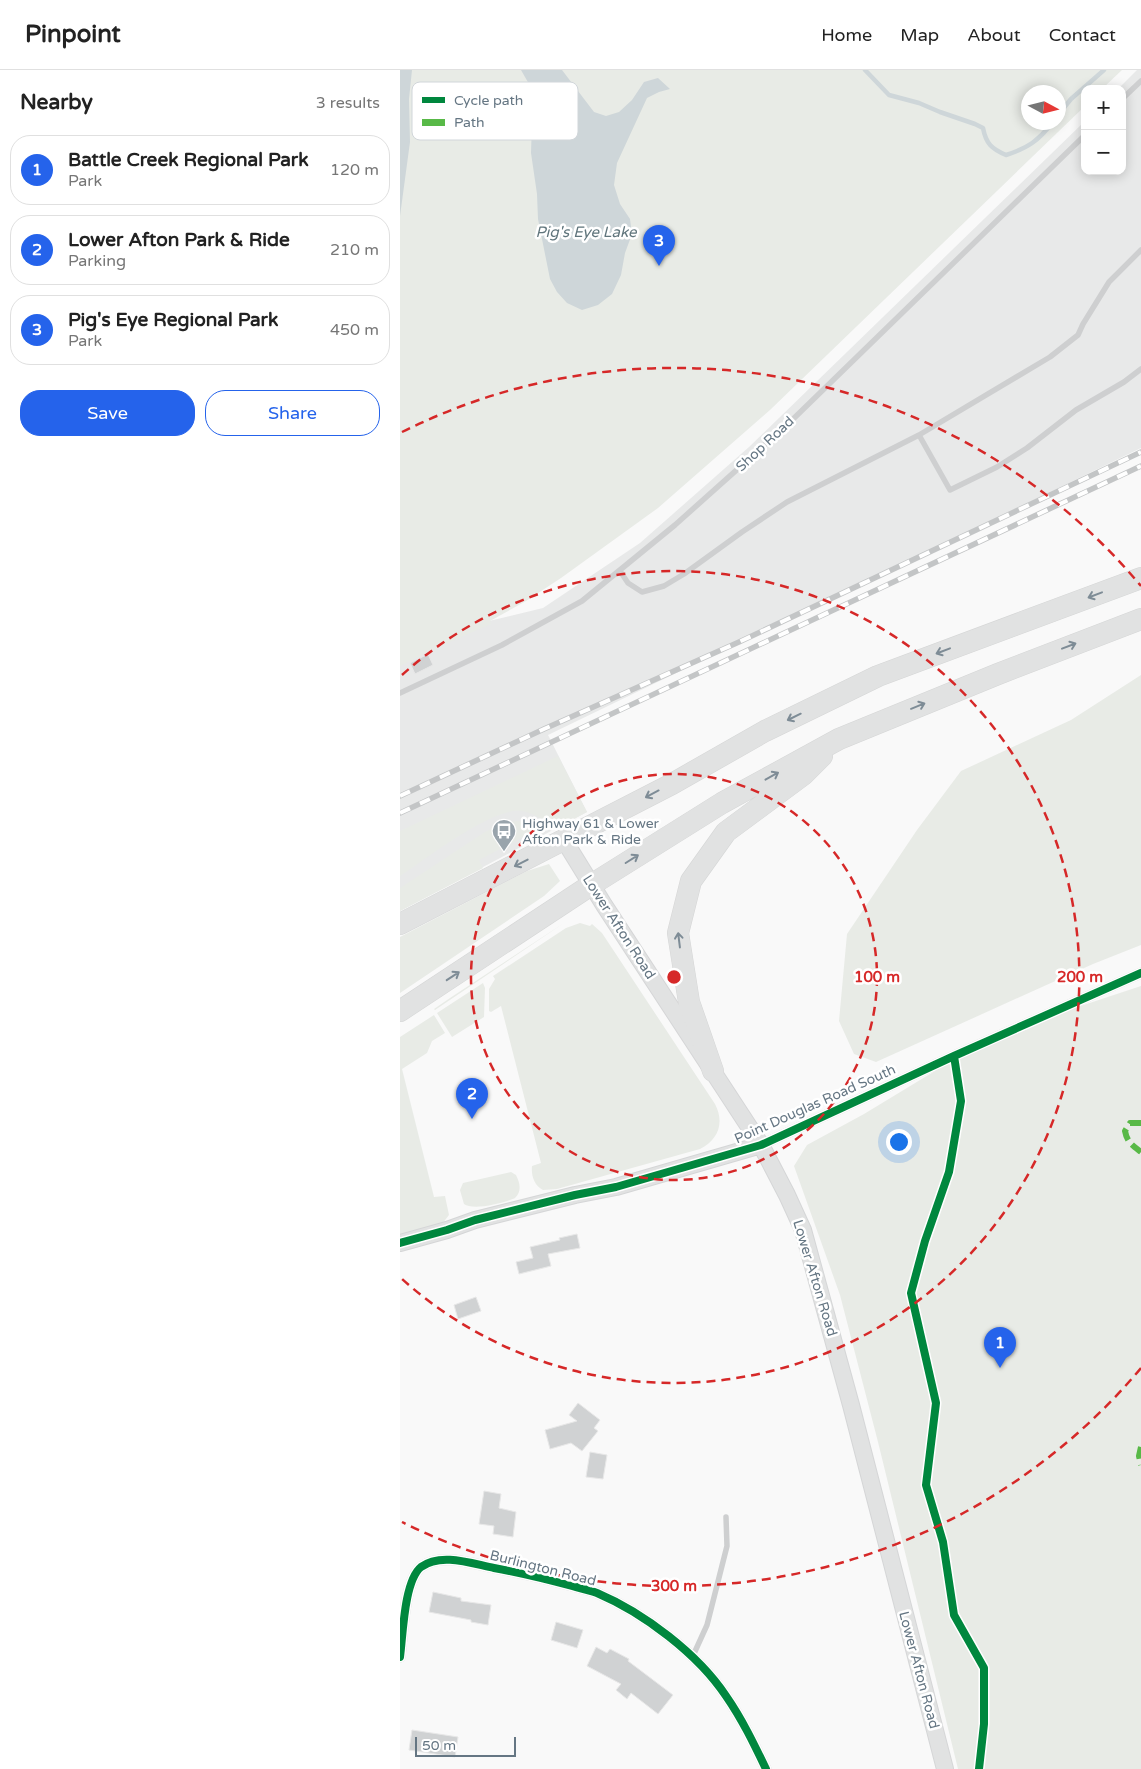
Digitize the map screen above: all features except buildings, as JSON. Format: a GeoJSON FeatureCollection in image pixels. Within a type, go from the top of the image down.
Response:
{"type":"FeatureCollection","features":[{"type":"Feature","properties":{"kind":"highway"},"geometry":{"type":"LineString","coordinates":[[400,924],[672,784],[766,731],[878,676],[1141,578]]}},
{"type":"Feature","properties":{"kind":"highway"},"geometry":{"type":"LineString","coordinates":[[400,1011],[591,885],[722,803],[839,739],[998,674],[1141,619]]}},
{"type":"Feature","properties":{"kind":"highway"},"geometry":{"type":"LineString","coordinates":[[713,1072],[689,1002],[678,933],[691,881],[726,832],[803,775],[839,739]]}},
{"type":"Feature","properties":{"kind":"main road","name":"Lower Afton Road"},"geometry":{"type":"LineString","coordinates":[[564,840],[591,885],[760,1145],[784,1188],[803,1230],[851,1405],[945,1769]]}},
{"type":"Feature","properties":{"kind":"main road","name":"Point Douglas Road South"},"geometry":{"type":"LineString","coordinates":[[400,1243],[475,1220],[616,1187],[760,1145]]}},
{"type":"Feature","properties":{"kind":"street","name":"Point Douglas Road South"},"geometry":{"type":"LineString","coordinates":[[760,1145],[1141,973]]}},
{"type":"Feature","properties":{"kind":"street","name":"Burlington Road"},"geometry":{"type":"LineString","coordinates":[[400,1657],[403,1606],[408,1590],[413,1577],[422,1567],[434,1562],[449,1559],[527,1574],[597,1593],[630,1610],[655,1626],[692,1658],[726,1695],[751,1738],[766,1769]]}},
{"type":"Feature","properties":{"kind":"lane"},"geometry":{"type":"LineString","coordinates":[[1126,95],[1141,81]]}},
{"type":"Feature","properties":{"kind":"lane","name":"Shop Road"},"geometry":{"type":"LineString","coordinates":[[400,693],[548,621],[582,601],[620,571],[788,424],[1081,139]]}},
{"type":"Feature","properties":{"kind":"lane"},"geometry":{"type":"LineString","coordinates":[[620,571],[628,584],[642,592],[664,586],[787,502],[919,435],[1050,358],[1078,335],[1109,282],[1141,250]]}},
{"type":"Feature","properties":{"kind":"lane"},"geometry":{"type":"LineString","coordinates":[[919,435],[950,490],[997,468],[1027,448],[1076,410],[1124,382],[1141,369]]}},
{"type":"Feature","properties":{"kind":"lane"},"geometry":{"type":"LineString","coordinates":[[692,1658],[707,1625],[727,1546],[726,1517]]}},
{"type":"Feature","properties":{"kind":"shaded area"},"geometry":{"type":"Polygon","coordinates":[[[400,70],[1122,70],[1106,85],[1081,85],[1081,110],[1066,124],[1066,85],[1021,85],[1021,130],[1060,130],[770,410],[658,508],[561,578],[526,601],[490,621],[491,624],[400,666],[400,70]]]}},
{"type":"Feature","properties":{"kind":"shaded area"},"geometry":{"type":"Polygon","coordinates":[[[1137,70],[1141,70],[1141,448],[548,735],[587,812],[400,911],[400,665],[489,621],[543,608],[640,543],[749,447],[1081,125],[1081,175],[1126,175],[1126,85],[1122,85],[1137,70]]]}},
{"type":"Feature","properties":{"kind":"shaded area"},"geometry":{"type":"Polygon","coordinates":[[[1141,675],[1141,945],[1093,964],[876,1062],[854,1054],[839,1021],[847,934],[917,830],[961,771],[1071,720],[1141,675]]]}},
{"type":"Feature","properties":{"kind":"shaded area"},"geometry":{"type":"Polygon","coordinates":[[[558,756],[587,812],[561,826],[521,811],[509,812],[494,817],[459,836],[400,876],[400,831],[558,756]]]}},
{"type":"Feature","properties":{"kind":"shaded area"},"geometry":{"type":"Polygon","coordinates":[[[517,821],[532,825],[538,830],[541,837],[538,838],[534,831],[479,860],[483,868],[400,911],[400,888],[485,832],[502,824],[517,821]]]}},
{"type":"Feature","properties":{"kind":"shaded area"},"geometry":{"type":"Polygon","coordinates":[[[549,864],[560,881],[544,896],[400,993],[400,937],[527,871],[549,864]]]}},
{"type":"Feature","properties":{"kind":"shaded area"},"geometry":{"type":"Polygon","coordinates":[[[564,923],[435,1010],[434,1009],[450,998],[564,923]]]}},
{"type":"Feature","properties":{"kind":"shaded area"},"geometry":{"type":"Polygon","coordinates":[[[580,923],[590,926],[592,924],[602,933],[715,1104],[718,1111],[719,1124],[715,1136],[700,1149],[557,1189],[543,1190],[535,1183],[532,1173],[532,1166],[541,1163],[501,1006],[491,1012],[489,1011],[489,989],[495,979],[493,976],[566,928],[580,923]]]}},
{"type":"Feature","properties":{"kind":"shaded area"},"geometry":{"type":"Polygon","coordinates":[[[483,983],[485,988],[484,1017],[452,1037],[437,1013],[483,983]]]}},
{"type":"Feature","properties":{"kind":"shaded area"},"geometry":{"type":"Polygon","coordinates":[[[1141,986],[1141,1769],[958,1769],[840,1295],[794,1166],[807,1145],[864,1114],[996,1034],[1141,986]]]}},
{"type":"Feature","properties":{"kind":"shaded area"},"geometry":{"type":"Polygon","coordinates":[[[434,1015],[445,1033],[432,1041],[427,1053],[402,1069],[434,1197],[445,1196],[449,1215],[442,1224],[400,1235],[400,1037],[434,1015]]]}},
{"type":"Feature","properties":{"kind":"shaded area"},"geometry":{"type":"Polygon","coordinates":[[[511,1172],[516,1175],[519,1184],[519,1193],[515,1198],[496,1204],[474,1207],[464,1204],[460,1190],[463,1183],[511,1172]]]}},
{"type":"Feature","properties":{"kind":"water"},"geometry":{"type":"Polygon","coordinates":[[[400,70],[412,70],[409,99],[410,142],[400,216],[400,70]]]}},
{"type":"Feature","properties":{"kind":"water","name":"Pig's Eye Lake"},"geometry":{"type":"Polygon","coordinates":[[[521,70],[562,70],[571,82],[528,82],[521,70]]]}},
{"type":"Feature","properties":{"kind":"water","name":"Pig's Eye Lake"},"geometry":{"type":"Polygon","coordinates":[[[658,78],[670,89],[647,98],[617,163],[614,185],[620,204],[630,219],[632,234],[625,253],[621,275],[612,294],[598,305],[582,310],[567,303],[557,292],[550,279],[538,219],[537,194],[531,153],[531,140],[578,140],[578,91],[594,112],[606,116],[619,112],[632,100],[644,82],[658,78]]]}},
{"type":"Feature","properties":{"kind":"waterway"},"geometry":{"type":"LineString","coordinates":[[865,70],[889,95],[919,103],[983,128],[990,145],[1006,155],[1021,150],[1046,130]]}},
{"type":"Feature","properties":{"kind":"waterway"},"geometry":{"type":"LineString","coordinates":[[1066,105],[1104,70]]}},
{"type":"Feature","properties":{"kind":"railway"},"geometry":{"type":"LineString","coordinates":[[400,796],[739,642],[1141,452]]}},
{"type":"Feature","properties":{"kind":"railway"},"geometry":{"type":"LineString","coordinates":[[400,813],[1141,466]]}},
{"type":"Feature","properties":{"kind":"marked path"},"geometry":{"type":"LineString","coordinates":[[1141,1123],[1130,1123],[1125,1131],[1129,1141],[1141,1152]]}},
{"type":"Feature","properties":{"kind":"marked path"},"geometry":{"type":"LineString","coordinates":[[1141,1447],[1139,1456],[1141,1465]]}},
{"type":"Feature","properties":{"kind":"cycle path"},"geometry":{"type":"LineString","coordinates":[[400,1243],[475,1220],[575,1195],[616,1187],[761,1145],[1141,973]]}},
{"type":"Feature","properties":{"kind":"cycle path"},"geometry":{"type":"LineString","coordinates":[[954,1056],[961,1101],[949,1172],[925,1241],[911,1293],[936,1403],[926,1485],[943,1542],[954,1615],[984,1668],[984,1724],[979,1769]]}},
{"type":"Feature","properties":{"kind":"cycle path"},"geometry":{"type":"LineString","coordinates":[[400,1657],[405,1609],[411,1584],[415,1574],[421,1567],[429,1563],[438,1560],[457,1560],[533,1576],[591,1591],[615,1601],[651,1623],[669,1636],[701,1665],[732,1705],[766,1769]]}},
{"type":"Feature","properties":{"kind":"place","name":"Pig's Eye Regional Park"},"geometry":{"type":"Point","coordinates":[659,266]}},
{"type":"Feature","properties":{"kind":"place","name":"Highway 61 & Lower Afton Park & Ride"},"geometry":{"type":"Point","coordinates":[504,852]}},
{"type":"Feature","properties":{"kind":"place","name":"Lower Afton Park & Ride"},"geometry":{"type":"Point","coordinates":[472,1119]}},
{"type":"Feature","properties":{"kind":"place","name":"Battle Creek Regional Park"},"geometry":{"type":"Point","coordinates":[1000,1368]}}]}
